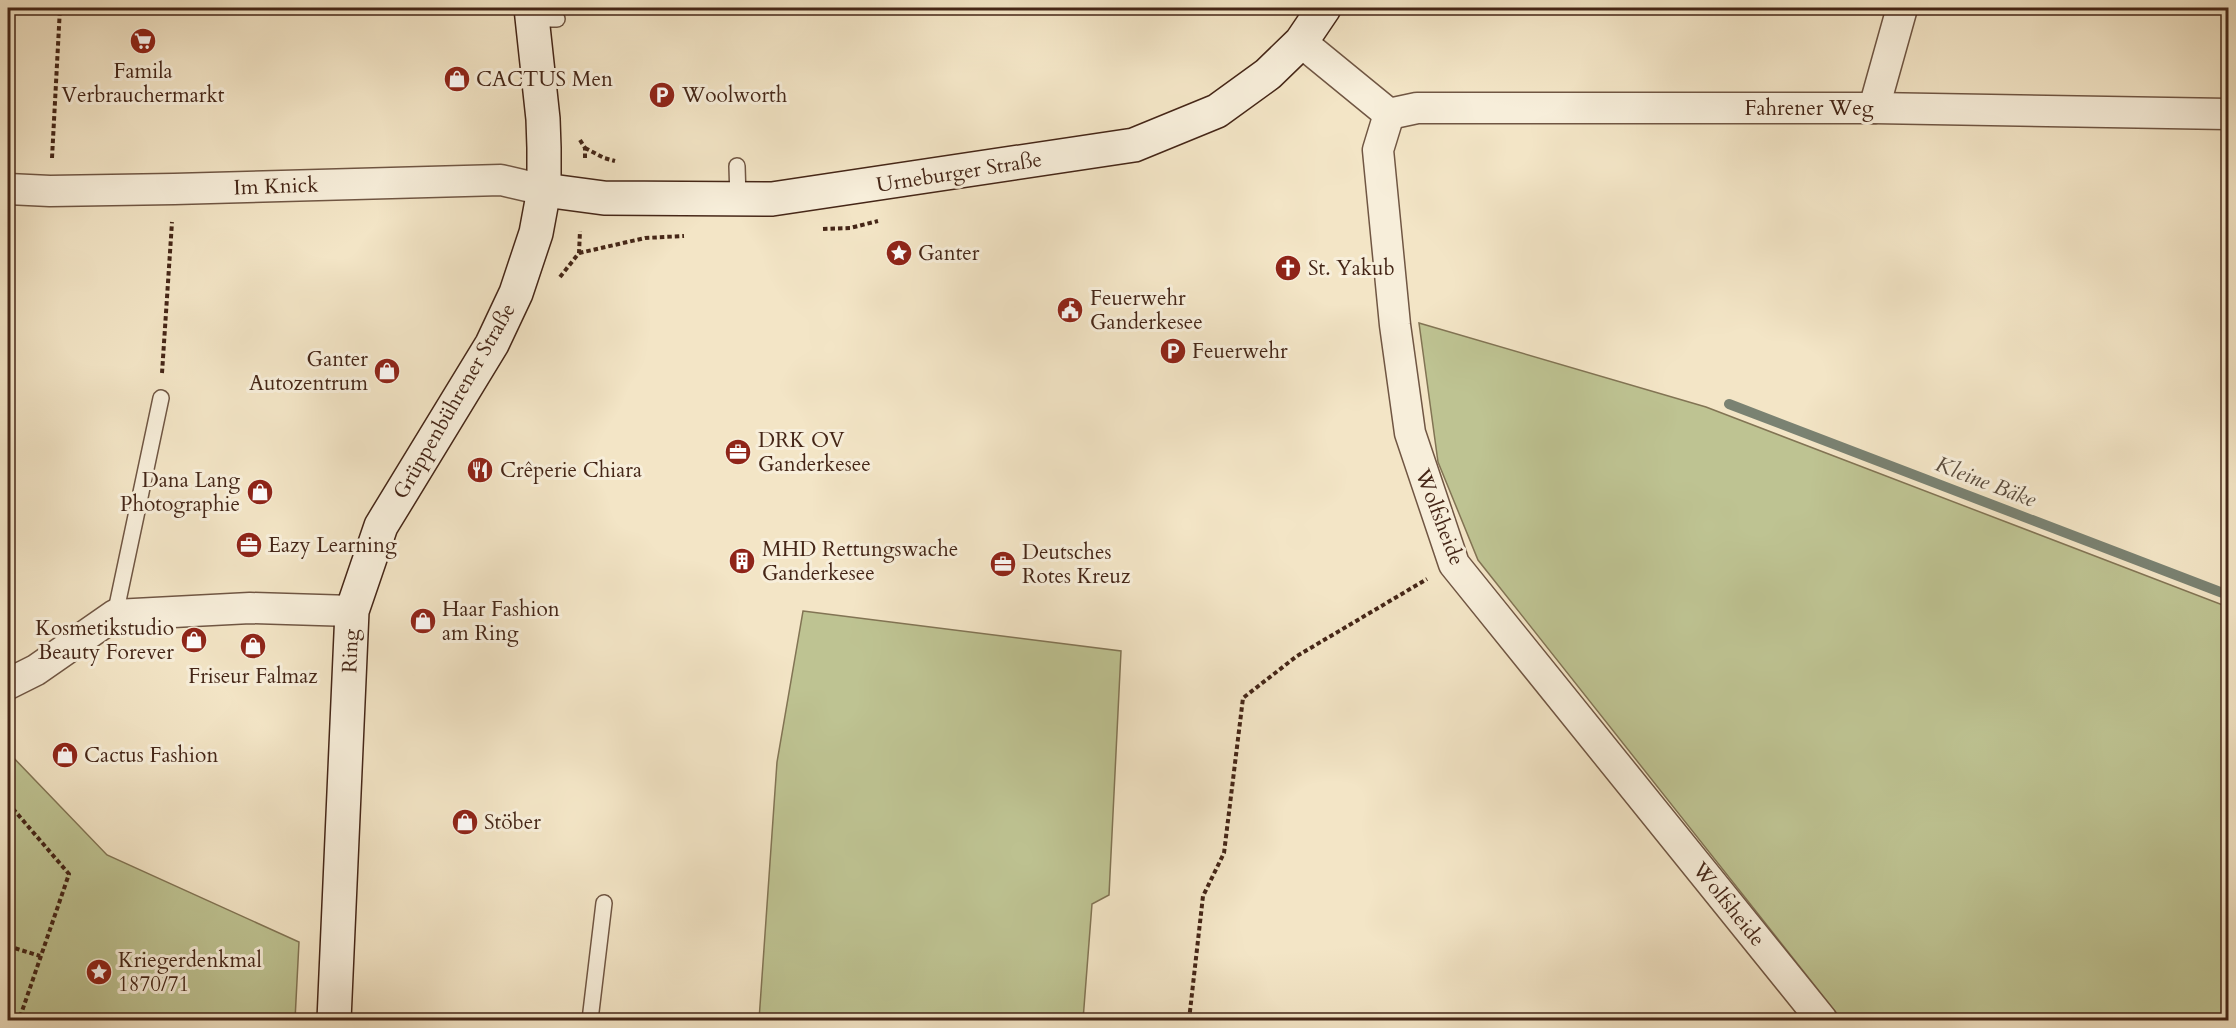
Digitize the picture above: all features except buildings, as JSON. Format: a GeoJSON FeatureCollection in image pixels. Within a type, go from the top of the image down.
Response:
{"type":"FeatureCollection","features":[{"type":"Feature","properties":{"kind":"street","name":"Urneburger Straße"},"geometry":{"type":"LineString","coordinates":[[544,190],[604,198],[772,199],[1134,145],[1217,111],[1268,74],[1301,42],[1324,8]]}},
{"type":"Feature","properties":{"kind":"street"},"geometry":{"type":"LineString","coordinates":[[1874,108],[1902,8]]}},
{"type":"Feature","properties":{"kind":"street","name":"Grüppenbührener Straße"},"geometry":{"type":"LineString","coordinates":[[352,611],[381,526],[492,344],[516,293],[536,233],[544,190],[540,15]]}},
{"type":"Feature","properties":{"kind":"street"},"geometry":{"type":"LineString","coordinates":[[1301,42],[1389,114]]}},
{"type":"Feature","properties":{"kind":"street","name":"Fahrener Weg"},"geometry":{"type":"LineString","coordinates":[[1389,114],[1417,108],[1874,108],[2229,114]]}},
{"type":"Feature","properties":{"kind":"street","name":"Wolfsheide"},"geometry":{"type":"LineString","coordinates":[[1389,114],[1378,150],[1395,325],[1410,433],[1454,564],[1822,1020]]}},
{"type":"Feature","properties":{"kind":"street","name":"Im Knick"},"geometry":{"type":"LineString","coordinates":[[8,189],[50,191],[174,189],[501,180],[544,190]]}},
{"type":"Feature","properties":{"kind":"street","name":"Ring"},"geometry":{"type":"LineString","coordinates":[[115,615],[250,608],[352,611],[334,1020]]}},
{"type":"Feature","properties":{"kind":"street"},"geometry":{"type":"LineString","coordinates":[[8,684],[36,670],[115,615]]}},
{"type":"Feature","properties":{"kind":"lane"},"geometry":{"type":"LineString","coordinates":[[737,166],[738,199]]}},
{"type":"Feature","properties":{"kind":"lane"},"geometry":{"type":"LineString","coordinates":[[115,615],[161,398]]}},
{"type":"Feature","properties":{"kind":"lane"},"geometry":{"type":"LineString","coordinates":[[590,1020],[604,903]]}},
{"type":"Feature","properties":{"kind":"path"},"geometry":{"type":"LineString","coordinates":[[50,191],[60,8]]}},
{"type":"Feature","properties":{"kind":"path"},"geometry":{"type":"LineString","coordinates":[[161,398],[174,189]]}},
{"type":"Feature","properties":{"kind":"path"},"geometry":{"type":"LineString","coordinates":[[555,283],[579,253]]}},
{"type":"Feature","properties":{"kind":"path"},"geometry":{"type":"LineString","coordinates":[[1189,1020],[1203,896],[1224,853],[1243,699],[1297,656],[1454,564]]}},
{"type":"Feature","properties":{"kind":"path"},"geometry":{"type":"LineString","coordinates":[[8,803],[69,874],[19,1020]]}},
{"type":"Feature","properties":{"kind":"path"},"geometry":{"type":"LineString","coordinates":[[8,946],[40,956]]}},
{"type":"Feature","properties":{"kind":"green space"},"geometry":{"type":"Polygon","coordinates":[[[1419,323],[1706,407],[2228,607],[2228,1020],[1842,1020],[1478,560],[1438,462],[1419,323]]]}},
{"type":"Feature","properties":{"kind":"green space"},"geometry":{"type":"Polygon","coordinates":[[[803,611],[1121,651],[1109,895],[1092,904],[1083,1020],[759,1020],[777,762],[803,611]]]}},
{"type":"Feature","properties":{"kind":"green space"},"geometry":{"type":"Polygon","coordinates":[[[8,752],[107,855],[299,942],[295,1020],[8,1020],[8,752]]]}},
{"type":"Feature","properties":{"kind":"waterway","name":"Kleine Bäke"},"geometry":{"type":"LineString","coordinates":[[1729,404],[2228,595]]}},
{"type":"Feature","properties":{"kind":"place","name":"Famila Verbrauchermarkt"},"geometry":{"type":"Point","coordinates":[143,41]}},
{"type":"Feature","properties":{"kind":"place","name":"CACTUS Men"},"geometry":{"type":"Point","coordinates":[457,79]}},
{"type":"Feature","properties":{"kind":"place","name":"Woolworth"},"geometry":{"type":"Point","coordinates":[662,95]}},
{"type":"Feature","properties":{"kind":"place","name":"Ganter"},"geometry":{"type":"Point","coordinates":[899,253]}},
{"type":"Feature","properties":{"kind":"place","name":"St. Yakub"},"geometry":{"type":"Point","coordinates":[1288,268]}},
{"type":"Feature","properties":{"kind":"place","name":"Feuerwehr Ganderkesee"},"geometry":{"type":"Point","coordinates":[1070,310]}},
{"type":"Feature","properties":{"kind":"place","name":"Feuerwehr"},"geometry":{"type":"Point","coordinates":[1173,351]}},
{"type":"Feature","properties":{"kind":"place","name":"Ganter Autozentrum"},"geometry":{"type":"Point","coordinates":[387,371]}},
{"type":"Feature","properties":{"kind":"place","name":"DRK OV Ganderkesee"},"geometry":{"type":"Point","coordinates":[738,452]}},
{"type":"Feature","properties":{"kind":"place","name":"Crêperie Chiara"},"geometry":{"type":"Point","coordinates":[480,470]}},
{"type":"Feature","properties":{"kind":"place","name":"Dana Lang Photographie"},"geometry":{"type":"Point","coordinates":[260,492]}},
{"type":"Feature","properties":{"kind":"place","name":"Eazy Learning"},"geometry":{"type":"Point","coordinates":[249,545]}},
{"type":"Feature","properties":{"kind":"place","name":"MHD Rettungswache Ganderkesee"},"geometry":{"type":"Point","coordinates":[742,561]}},
{"type":"Feature","properties":{"kind":"place","name":"Deutsches Rotes Kreuz"},"geometry":{"type":"Point","coordinates":[1003,564]}},
{"type":"Feature","properties":{"kind":"place","name":"Haar Fashion am Ring"},"geometry":{"type":"Point","coordinates":[423,621]}},
{"type":"Feature","properties":{"kind":"place","name":"Kosmetikstudio Beauty Forever"},"geometry":{"type":"Point","coordinates":[194,640]}},
{"type":"Feature","properties":{"kind":"place","name":"Friseur Falmaz"},"geometry":{"type":"Point","coordinates":[253,646]}},
{"type":"Feature","properties":{"kind":"place","name":"Cactus Fashion"},"geometry":{"type":"Point","coordinates":[65,755]}},
{"type":"Feature","properties":{"kind":"place","name":"Stöber"},"geometry":{"type":"Point","coordinates":[465,822]}},
{"type":"Feature","properties":{"kind":"place","name":"Kriegerdenkmal 1870/71"},"geometry":{"type":"Point","coordinates":[99,972]}}]}
